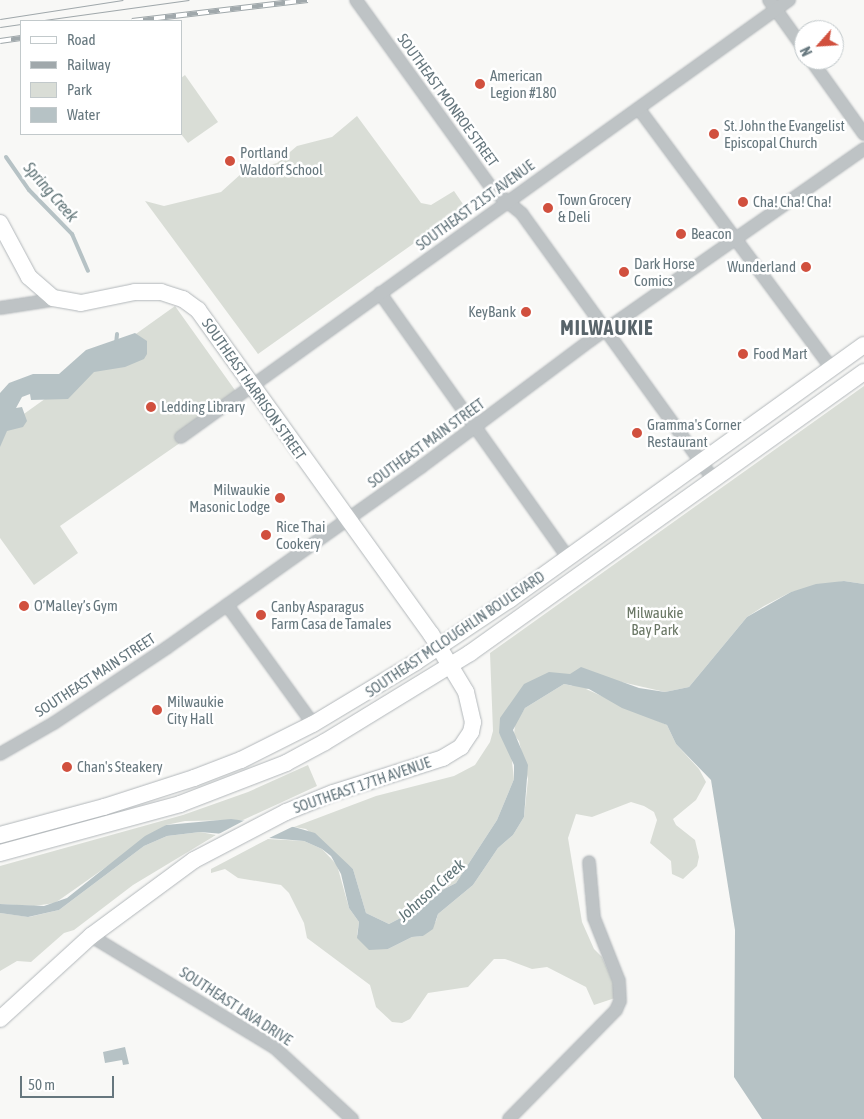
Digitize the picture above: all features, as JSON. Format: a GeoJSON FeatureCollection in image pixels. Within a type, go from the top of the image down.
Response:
{"type":"FeatureCollection","features":[{"type":"Feature","properties":{"kind":"main road"},"geometry":{"type":"LineString","coordinates":[[0,223],[32,280],[58,300]]}},
{"type":"Feature","properties":{"kind":"main road","name":"SOUTHEAST HARRISON STREET"},"geometry":{"type":"LineString","coordinates":[[58,300],[85,303],[146,292],[183,299],[201,314],[451,666]]}},
{"type":"Feature","properties":{"kind":"main road","name":"SOUTHEAST MCLOUGHLIN BOULEVARD"},"geometry":{"type":"LineString","coordinates":[[0,835],[104,807],[194,778],[248,756],[314,724],[439,647],[568,558],[864,345]]}},
{"type":"Feature","properties":{"kind":"main road","name":"SOUTHEAST MCLOUGHLIN BOULEVARD"},"geometry":{"type":"LineString","coordinates":[[0,852],[113,824],[261,773],[325,742],[451,666],[864,372]]}},
{"type":"Feature","properties":{"kind":"main road","name":"SOUTHEAST 17TH AVENUE"},"geometry":{"type":"LineString","coordinates":[[0,1019],[91,936],[174,873],[220,845],[310,802],[436,760],[461,747],[471,732],[472,707],[451,666]]}},
{"type":"Feature","properties":{"kind":"street","name":"SOUTHEAST MONROE STREET"},"geometry":{"type":"LineString","coordinates":[[356,0],[477,169],[522,214],[607,329],[714,480]]}},
{"type":"Feature","properties":{"kind":"street","name":"SOUTHEAST 21ST AVENUE"},"geometry":{"type":"LineString","coordinates":[[181,437],[639,109],[772,5],[789,0]]}},
{"type":"Feature","properties":{"kind":"street"},"geometry":{"type":"LineString","coordinates":[[772,5],[794,35]]}},
{"type":"Feature","properties":{"kind":"street"},"geometry":{"type":"LineString","coordinates":[[818,70],[864,134]]}},
{"type":"Feature","properties":{"kind":"street"},"geometry":{"type":"LineString","coordinates":[[639,109],[832,369]]}},
{"type":"Feature","properties":{"kind":"street","name":"SOUTHEAST MAIN STREET"},"geometry":{"type":"LineString","coordinates":[[0,754],[72,711],[227,605],[475,428],[607,329],[864,149]]}},
{"type":"Feature","properties":{"kind":"street"},"geometry":{"type":"LineString","coordinates":[[380,293],[568,558]]}},
{"type":"Feature","properties":{"kind":"street"},"geometry":{"type":"LineString","coordinates":[[0,308],[58,300]]}},
{"type":"Feature","properties":{"kind":"street"},"geometry":{"type":"LineString","coordinates":[[227,605],[314,724]]}},
{"type":"Feature","properties":{"kind":"street"},"geometry":{"type":"LineString","coordinates":[[509,1119],[616,1010],[620,1002],[619,981],[594,918],[589,862]]}},
{"type":"Feature","properties":{"kind":"street","name":"SOUTHEAST LAVA DRIVE"},"geometry":{"type":"LineString","coordinates":[[91,936],[275,1048],[352,1119]]}},
{"type":"Feature","properties":{"kind":"green space"},"geometry":{"type":"Polygon","coordinates":[[[185,75],[218,122],[188,143],[182,135],[182,77],[185,75]]]}},
{"type":"Feature","properties":{"kind":"green space"},"geometry":{"type":"Polygon","coordinates":[[[357,116],[421,203],[431,205],[454,191],[465,207],[258,354],[145,201],[164,206],[221,192],[242,173],[277,163],[297,146],[332,137],[357,116]]]}},
{"type":"Feature","properties":{"kind":"green space"},"geometry":{"type":"Polygon","coordinates":[[[175,306],[242,400],[60,526],[78,553],[34,585],[0,538],[0,431],[175,306]]]}},
{"type":"Feature","properties":{"kind":"green space","name":"Milwaukie Bay Park"},"geometry":{"type":"Polygon","coordinates":[[[864,386],[864,584],[844,581],[791,592],[764,606],[747,617],[689,687],[665,692],[617,681],[586,689],[667,725],[676,744],[699,769],[706,782],[696,800],[673,819],[676,825],[695,840],[699,857],[697,866],[683,879],[672,874],[671,861],[650,843],[657,820],[654,812],[644,806],[631,802],[592,817],[576,814],[568,838],[582,922],[594,949],[602,957],[613,982],[615,998],[594,1005],[586,987],[547,967],[532,969],[505,959],[494,959],[468,987],[428,993],[410,1019],[402,1023],[392,1022],[376,1007],[370,985],[307,938],[304,923],[289,893],[281,885],[238,878],[225,869],[211,873],[211,869],[268,839],[304,841],[322,849],[337,865],[349,908],[359,922],[357,935],[388,949],[412,937],[423,936],[436,921],[438,914],[473,885],[498,848],[513,835],[524,817],[528,779],[519,741],[514,735],[515,724],[525,708],[564,684],[573,686],[564,681],[513,705],[499,733],[511,753],[514,779],[497,820],[456,883],[425,899],[412,912],[389,924],[366,913],[353,869],[306,829],[294,827],[376,796],[454,776],[475,765],[490,742],[493,731],[490,653],[864,386]]]}},
{"type":"Feature","properties":{"kind":"green space"},"geometry":{"type":"Polygon","coordinates":[[[308,765],[317,786],[243,820],[185,821],[166,825],[55,903],[34,906],[0,904],[0,866],[183,815],[248,792],[308,765]]]}},
{"type":"Feature","properties":{"kind":"green space"},"geometry":{"type":"Polygon","coordinates":[[[200,832],[216,835],[133,885],[74,930],[64,933],[31,962],[17,961],[0,971],[0,913],[29,917],[59,910],[144,846],[167,836],[200,832]]]}},
{"type":"Feature","properties":{"kind":"water"},"geometry":{"type":"Polygon","coordinates":[[[135,333],[147,341],[147,354],[144,359],[125,367],[94,372],[68,399],[31,400],[30,394],[22,397],[16,408],[22,407],[27,421],[23,427],[7,431],[0,447],[0,393],[9,383],[33,374],[59,374],[86,350],[135,333]]]}},
{"type":"Feature","properties":{"kind":"water"},"geometry":{"type":"Polygon","coordinates":[[[844,581],[864,584],[864,1119],[762,1119],[734,1077],[735,930],[711,780],[676,744],[667,725],[622,708],[589,689],[564,684],[525,708],[513,730],[528,765],[524,817],[513,835],[498,848],[473,885],[438,914],[433,929],[423,936],[412,937],[388,949],[369,950],[357,938],[359,922],[349,908],[341,874],[331,856],[322,849],[304,841],[200,832],[167,836],[144,846],[59,910],[28,917],[0,913],[0,904],[44,906],[67,898],[145,836],[166,825],[231,819],[294,827],[315,833],[353,869],[366,913],[389,924],[412,912],[425,899],[456,883],[497,820],[514,779],[514,765],[499,733],[500,718],[524,684],[549,672],[570,674],[581,667],[639,688],[665,692],[689,687],[747,617],[791,592],[816,584],[844,581]]]}},
{"type":"Feature","properties":{"kind":"water"},"geometry":{"type":"Polygon","coordinates":[[[125,1047],[129,1064],[123,1065],[122,1060],[105,1063],[103,1052],[125,1047]]]}},
{"type":"Feature","properties":{"kind":"pier"},"geometry":{"type":"Polygon","coordinates":[[[247,819],[296,825],[263,841],[213,837],[247,819]]]}},
{"type":"Feature","properties":{"kind":"waterway","name":"Spring Creek"},"geometry":{"type":"LineString","coordinates":[[6,157],[29,190],[72,234],[88,271]]}},
{"type":"Feature","properties":{"kind":"waterway","name":"Spring Creek"},"geometry":{"type":"LineString","coordinates":[[116,344],[117,334]]}},
{"type":"Feature","properties":{"kind":"tram line"},"geometry":{"type":"LineString","coordinates":[[0,19],[123,0]]}},
{"type":"Feature","properties":{"kind":"tram line"},"geometry":{"type":"LineString","coordinates":[[44,20],[189,0]]}},
{"type":"Feature","properties":{"kind":"tram line"},"geometry":{"type":"LineString","coordinates":[[0,27],[20,24]]}},
{"type":"Feature","properties":{"kind":"railway"},"geometry":{"type":"LineString","coordinates":[[140,20],[308,0]]}},
{"type":"Feature","properties":{"kind":"railway"},"geometry":{"type":"LineString","coordinates":[[0,41],[20,38]]}},
{"type":"Feature","properties":{"kind":"place","name":"American Legion #180"},"geometry":{"type":"Point","coordinates":[480,84]}},
{"type":"Feature","properties":{"kind":"place","name":"St. John the Evangelist Episcopal Church"},"geometry":{"type":"Point","coordinates":[714,134]}},
{"type":"Feature","properties":{"kind":"place","name":"Portland Waldorf School"},"geometry":{"type":"Point","coordinates":[230,161]}},
{"type":"Feature","properties":{"kind":"place","name":"Cha! Cha! Cha!"},"geometry":{"type":"Point","coordinates":[743,202]}},
{"type":"Feature","properties":{"kind":"place","name":"Town Grocery & Deli"},"geometry":{"type":"Point","coordinates":[548,208]}},
{"type":"Feature","properties":{"kind":"place","name":"Beacon"},"geometry":{"type":"Point","coordinates":[681,234]}},
{"type":"Feature","properties":{"kind":"place","name":"Wunderland"},"geometry":{"type":"Point","coordinates":[806,267]}},
{"type":"Feature","properties":{"kind":"place","name":"Dark Horse Comics"},"geometry":{"type":"Point","coordinates":[624,272]}},
{"type":"Feature","properties":{"kind":"place","name":"KeyBank"},"geometry":{"type":"Point","coordinates":[526,312]}},
{"type":"Feature","properties":{"kind":"place","name":"Food Mart"},"geometry":{"type":"Point","coordinates":[743,354]}},
{"type":"Feature","properties":{"kind":"place","name":"Ledding Library"},"geometry":{"type":"Point","coordinates":[151,407]}},
{"type":"Feature","properties":{"kind":"place","name":"Gramma's Corner Restaurant"},"geometry":{"type":"Point","coordinates":[637,433]}},
{"type":"Feature","properties":{"kind":"place","name":"Milwaukie Masonic Lodge"},"geometry":{"type":"Point","coordinates":[280,498]}},
{"type":"Feature","properties":{"kind":"place","name":"Rice Thai Cookery"},"geometry":{"type":"Point","coordinates":[266,535]}},
{"type":"Feature","properties":{"kind":"place","name":"O’Malley’s Gym"},"geometry":{"type":"Point","coordinates":[24,606]}},
{"type":"Feature","properties":{"kind":"place","name":"Canby Asparagus Farm Casa de Tamales"},"geometry":{"type":"Point","coordinates":[261,615]}},
{"type":"Feature","properties":{"kind":"place","name":"Milwaukie City Hall"},"geometry":{"type":"Point","coordinates":[157,710]}},
{"type":"Feature","properties":{"kind":"place","name":"Chan's Steakery"},"geometry":{"type":"Point","coordinates":[67,767]}},
{"type":"Feature","properties":{"kind":"district","name":"MILWAUKIE"},"geometry":{"type":"Point","coordinates":[607,327]}},
{"type":"Feature","properties":{"kind":"water label","name":"Johnson Creek"},"geometry":{"type":"Point","coordinates":[431,890]}}]}
